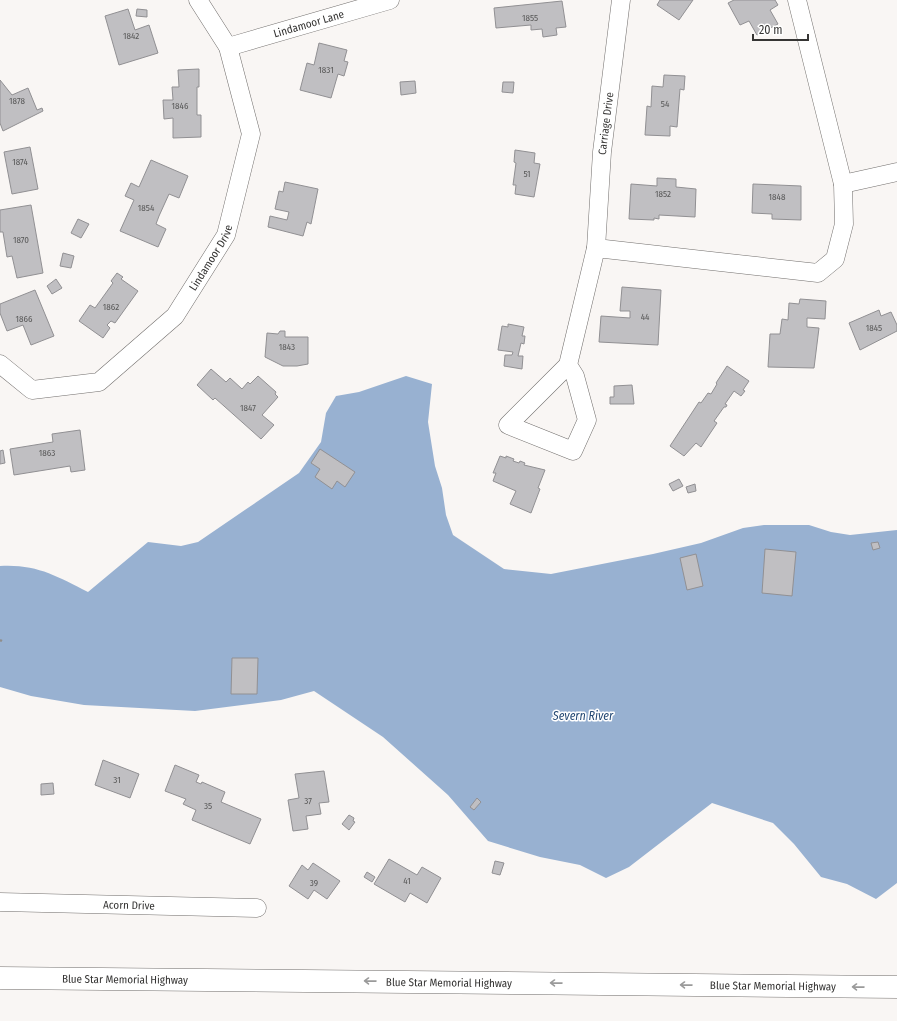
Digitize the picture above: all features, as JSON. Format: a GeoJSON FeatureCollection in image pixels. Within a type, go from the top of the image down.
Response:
{"type":"FeatureCollection","features":[{"type":"Feature","properties":{"kind":"highway","name":"Blue Star Memorial Highway"},"geometry":{"type":"LineString","coordinates":[[0,978],[897,987]]}},
{"type":"Feature","properties":{"kind":"street","name":"Lindamoor Drive"},"geometry":{"type":"LineString","coordinates":[[0,364],[32,390],[99,382],[174,316],[226,235],[251,134],[228,47],[198,0]]}},
{"type":"Feature","properties":{"kind":"street","name":"Lindamoor Lane"},"geometry":{"type":"LineString","coordinates":[[228,47],[390,0]]}},
{"type":"Feature","properties":{"kind":"street","name":"Carriage Drive"},"geometry":{"type":"LineString","coordinates":[[568,365],[596,248],[602,152],[621,0]]}},
{"type":"Feature","properties":{"kind":"street"},"geometry":{"type":"LineString","coordinates":[[596,248],[818,273],[835,259],[844,224],[843,184],[798,0]]}},
{"type":"Feature","properties":{"kind":"street"},"geometry":{"type":"LineString","coordinates":[[843,184],[897,172]]}},
{"type":"Feature","properties":{"kind":"street"},"geometry":{"type":"LineString","coordinates":[[568,365],[575,376],[587,420],[573,451],[508,425],[568,365]]}},
{"type":"Feature","properties":{"kind":"street","name":"Acorn Drive"},"geometry":{"type":"LineString","coordinates":[[0,902],[257,908]]}},
{"type":"Feature","properties":{"kind":"water","name":"Severn River"},"geometry":{"type":"Polygon","coordinates":[[[406,376],[432,384],[428,422],[435,466],[442,488],[446,515],[453,535],[504,569],[551,574],[701,543],[743,528],[764,525],[809,525],[831,532],[850,535],[897,530],[897,883],[876,899],[847,884],[821,877],[794,844],[773,823],[712,803],[629,867],[606,878],[580,865],[540,857],[488,841],[448,795],[383,737],[314,691],[281,700],[195,711],[84,705],[31,696],[0,687],[0,566],[36,569],[56,576],[88,592],[148,542],[181,546],[198,542],[299,473],[321,442],[326,413],[336,396],[359,392],[406,376]]]}},
{"type":"Feature","properties":{"kind":"building"},"geometry":{"type":"Polygon","coordinates":[[[660,0],[693,0],[679,20],[657,5],[660,0]]]}},
{"type":"Feature","properties":{"kind":"building"},"geometry":{"type":"Polygon","coordinates":[[[734,0],[775,0],[778,5],[770,10],[778,24],[757,35],[749,21],[740,25],[728,3],[734,0]]]}},
{"type":"Feature","properties":{"kind":"building"},"geometry":{"type":"Polygon","coordinates":[[[562,1],[566,27],[556,28],[557,35],[543,37],[542,29],[531,30],[531,25],[496,28],[494,8],[562,1]]]}},
{"type":"Feature","properties":{"kind":"building"},"geometry":{"type":"Polygon","coordinates":[[[128,9],[135,30],[149,25],[158,53],[119,65],[105,16],[128,9]]]}},
{"type":"Feature","properties":{"kind":"building"},"geometry":{"type":"Polygon","coordinates":[[[137,9],[147,10],[147,17],[136,16],[137,9]]]}},
{"type":"Feature","properties":{"kind":"building"},"geometry":{"type":"Polygon","coordinates":[[[319,43],[347,50],[344,61],[348,62],[344,76],[338,74],[331,98],[300,90],[307,63],[314,65],[319,43]]]}},
{"type":"Feature","properties":{"kind":"building"},"geometry":{"type":"Polygon","coordinates":[[[199,69],[199,87],[197,87],[197,115],[201,115],[201,137],[173,138],[173,118],[164,119],[163,100],[173,100],[172,87],[179,87],[178,70],[199,69]]]}},
{"type":"Feature","properties":{"kind":"building"},"geometry":{"type":"Polygon","coordinates":[[[664,75],[685,76],[684,90],[680,89],[677,127],[670,126],[670,136],[645,135],[647,106],[651,107],[652,86],[663,87],[664,75]]]}},
{"type":"Feature","properties":{"kind":"building"},"geometry":{"type":"Polygon","coordinates":[[[0,80],[12,95],[28,88],[37,110],[42,108],[43,111],[3,131],[0,123],[0,80]]]}},
{"type":"Feature","properties":{"kind":"building"},"geometry":{"type":"Polygon","coordinates":[[[415,81],[416,93],[401,95],[400,82],[415,81]]]}},
{"type":"Feature","properties":{"kind":"building"},"geometry":{"type":"Polygon","coordinates":[[[503,82],[514,82],[513,93],[502,92],[503,82]]]}},
{"type":"Feature","properties":{"kind":"building"},"geometry":{"type":"Polygon","coordinates":[[[30,147],[38,189],[12,194],[4,152],[30,147]]]}},
{"type":"Feature","properties":{"kind":"building"},"geometry":{"type":"Polygon","coordinates":[[[515,150],[535,153],[534,163],[540,164],[534,197],[515,194],[516,185],[513,185],[516,163],[514,162],[515,150]]]}},
{"type":"Feature","properties":{"kind":"building"},"geometry":{"type":"Polygon","coordinates":[[[151,160],[188,176],[179,198],[169,194],[159,216],[156,224],[166,229],[158,247],[120,231],[134,200],[125,196],[131,183],[139,187],[151,160]]]}},
{"type":"Feature","properties":{"kind":"building"},"geometry":{"type":"Polygon","coordinates":[[[657,178],[676,179],[676,187],[696,189],[695,217],[659,215],[659,219],[654,218],[654,220],[629,219],[631,184],[657,186],[657,178]]]}},
{"type":"Feature","properties":{"kind":"building"},"geometry":{"type":"Polygon","coordinates":[[[285,182],[318,189],[311,224],[307,222],[303,236],[268,227],[270,216],[287,220],[289,212],[275,209],[279,191],[283,192],[285,182]]]}},
{"type":"Feature","properties":{"kind":"building"},"geometry":{"type":"Polygon","coordinates":[[[753,184],[801,186],[801,220],[772,219],[772,214],[752,213],[753,184]]]}},
{"type":"Feature","properties":{"kind":"building"},"geometry":{"type":"Polygon","coordinates":[[[31,205],[43,273],[17,278],[12,256],[7,257],[3,232],[0,232],[0,210],[31,205]]]}},
{"type":"Feature","properties":{"kind":"building"},"geometry":{"type":"Polygon","coordinates":[[[78,219],[89,224],[81,238],[71,233],[78,219]]]}},
{"type":"Feature","properties":{"kind":"building"},"geometry":{"type":"Polygon","coordinates":[[[63,253],[74,256],[71,268],[60,266],[63,253]]]}},
{"type":"Feature","properties":{"kind":"building"},"geometry":{"type":"Polygon","coordinates":[[[117,273],[123,277],[121,279],[138,291],[115,323],[111,321],[107,325],[110,328],[103,338],[79,321],[90,305],[95,308],[113,283],[111,281],[117,273]]]}},
{"type":"Feature","properties":{"kind":"building"},"geometry":{"type":"Polygon","coordinates":[[[56,279],[62,288],[52,294],[47,286],[56,279]]]}},
{"type":"Feature","properties":{"kind":"building"},"geometry":{"type":"Polygon","coordinates":[[[622,287],[661,290],[658,345],[599,342],[601,316],[630,318],[630,311],[620,311],[622,287]]]}},
{"type":"Feature","properties":{"kind":"building"},"geometry":{"type":"Polygon","coordinates":[[[35,290],[54,336],[31,345],[23,325],[7,331],[0,313],[0,304],[35,290]]]}},
{"type":"Feature","properties":{"kind":"building"},"geometry":{"type":"Polygon","coordinates":[[[800,299],[826,301],[825,319],[807,318],[807,327],[819,328],[814,368],[768,367],[770,334],[780,334],[782,319],[788,320],[789,303],[799,304],[800,299]]]}},
{"type":"Feature","properties":{"kind":"building"},"geometry":{"type":"Polygon","coordinates":[[[879,310],[881,316],[891,312],[897,325],[897,331],[860,350],[849,323],[879,310]]]}},
{"type":"Feature","properties":{"kind":"building"},"geometry":{"type":"Polygon","coordinates":[[[508,324],[524,327],[522,336],[525,336],[524,344],[521,343],[518,356],[523,356],[522,369],[504,366],[505,355],[512,355],[513,352],[498,350],[502,326],[508,327],[508,324]]]}},
{"type":"Feature","properties":{"kind":"building"},"geometry":{"type":"Polygon","coordinates":[[[280,331],[285,331],[285,337],[308,337],[308,364],[283,366],[265,357],[267,333],[278,334],[280,331]]]}},
{"type":"Feature","properties":{"kind":"building"},"geometry":{"type":"Polygon","coordinates":[[[727,366],[749,381],[743,390],[745,391],[741,396],[734,391],[725,404],[727,405],[726,407],[724,407],[714,421],[717,423],[701,447],[696,443],[684,456],[670,446],[699,402],[701,403],[708,393],[711,394],[727,366]]]}},
{"type":"Feature","properties":{"kind":"building"},"geometry":{"type":"Polygon","coordinates":[[[211,369],[226,382],[230,378],[242,389],[248,382],[250,384],[258,376],[276,392],[275,394],[278,397],[262,415],[274,425],[261,439],[215,398],[213,400],[197,385],[211,369]]]}},
{"type":"Feature","properties":{"kind":"building"},"geometry":{"type":"Polygon","coordinates":[[[632,385],[634,404],[610,404],[610,397],[614,397],[614,386],[632,385]]]}},
{"type":"Feature","properties":{"kind":"building"},"geometry":{"type":"Polygon","coordinates":[[[80,430],[85,470],[71,472],[70,466],[14,475],[10,449],[53,442],[52,434],[80,430]]]}},
{"type":"Feature","properties":{"kind":"building"},"geometry":{"type":"Polygon","coordinates":[[[320,449],[355,472],[345,487],[337,481],[332,489],[315,477],[320,469],[311,463],[320,449]]]}},
{"type":"Feature","properties":{"kind":"building"},"geometry":{"type":"Polygon","coordinates":[[[3,450],[5,463],[0,464],[0,451],[3,450]]]}},
{"type":"Feature","properties":{"kind":"building"},"geometry":{"type":"Polygon","coordinates":[[[500,456],[506,458],[506,456],[514,459],[513,461],[525,463],[524,465],[545,470],[531,513],[510,504],[516,491],[493,481],[496,473],[493,473],[500,456]]]}},
{"type":"Feature","properties":{"kind":"building"},"geometry":{"type":"Polygon","coordinates":[[[679,479],[683,486],[673,491],[669,484],[679,479]]]}},
{"type":"Feature","properties":{"kind":"building"},"geometry":{"type":"Polygon","coordinates":[[[695,484],[696,491],[688,493],[686,487],[695,484]]]}},
{"type":"Feature","properties":{"kind":"building"},"geometry":{"type":"Polygon","coordinates":[[[878,542],[880,548],[873,550],[871,543],[878,542]]]}},
{"type":"Feature","properties":{"kind":"building"},"geometry":{"type":"Polygon","coordinates":[[[765,549],[796,552],[792,596],[762,593],[765,549]]]}},
{"type":"Feature","properties":{"kind":"building"},"geometry":{"type":"Polygon","coordinates":[[[696,554],[703,586],[687,590],[680,558],[696,554]]]}},
{"type":"Feature","properties":{"kind":"building"},"geometry":{"type":"Polygon","coordinates":[[[232,658],[258,658],[257,694],[231,694],[232,658]]]}},
{"type":"Feature","properties":{"kind":"building"},"geometry":{"type":"Polygon","coordinates":[[[103,760],[139,774],[130,798],[95,785],[103,760]]]}},
{"type":"Feature","properties":{"kind":"building"},"geometry":{"type":"Polygon","coordinates":[[[175,765],[199,775],[196,782],[201,784],[202,782],[225,792],[221,802],[261,819],[250,844],[192,820],[196,810],[183,804],[186,799],[165,791],[175,765]]]}},
{"type":"Feature","properties":{"kind":"building"},"geometry":{"type":"Polygon","coordinates":[[[324,771],[329,802],[319,803],[321,814],[306,816],[308,829],[293,831],[288,800],[299,798],[295,774],[324,771]]]}},
{"type":"Feature","properties":{"kind":"building"},"geometry":{"type":"Polygon","coordinates":[[[53,783],[54,794],[41,795],[41,784],[53,783]]]}},
{"type":"Feature","properties":{"kind":"building"},"geometry":{"type":"Polygon","coordinates":[[[477,798],[481,802],[474,810],[470,807],[477,798]]]}},
{"type":"Feature","properties":{"kind":"building"},"geometry":{"type":"Polygon","coordinates":[[[349,815],[354,818],[353,821],[355,822],[349,830],[342,824],[349,815]]]}},
{"type":"Feature","properties":{"kind":"building"},"geometry":{"type":"Polygon","coordinates":[[[389,859],[417,875],[422,867],[441,878],[427,903],[410,893],[405,902],[374,884],[389,859]]]}},
{"type":"Feature","properties":{"kind":"building"},"geometry":{"type":"Polygon","coordinates":[[[495,861],[504,863],[500,875],[492,873],[495,861]]]}},
{"type":"Feature","properties":{"kind":"building"},"geometry":{"type":"Polygon","coordinates":[[[313,863],[340,881],[327,899],[314,890],[308,899],[289,886],[302,865],[308,870],[313,863]]]}},
{"type":"Feature","properties":{"kind":"building"},"geometry":{"type":"Polygon","coordinates":[[[367,872],[375,877],[372,882],[364,877],[367,872]]]}}]}
